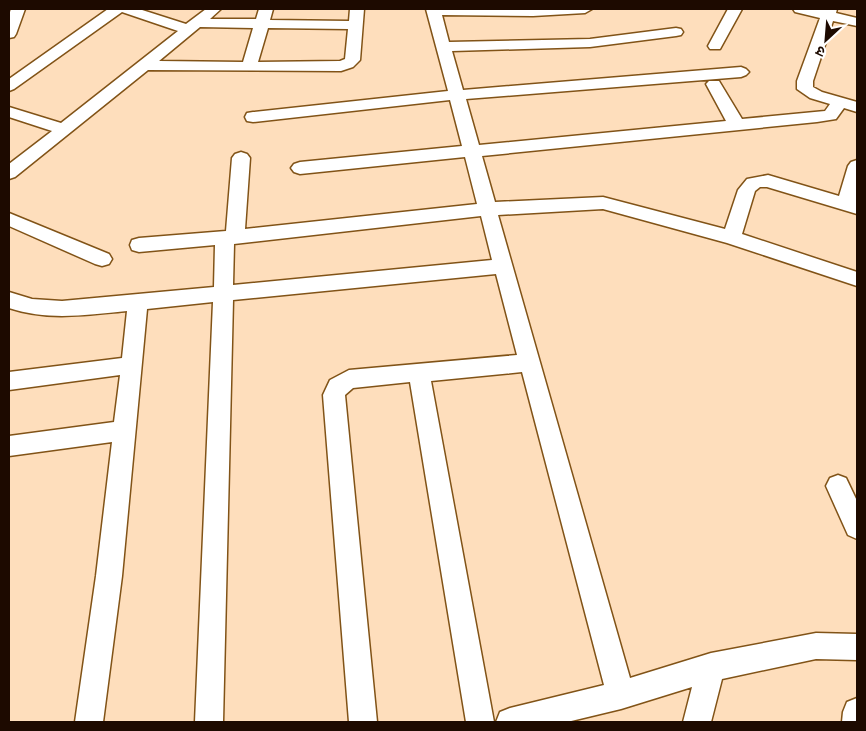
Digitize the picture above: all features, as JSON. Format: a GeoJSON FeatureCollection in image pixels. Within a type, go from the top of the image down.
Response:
{"type":"FeatureCollection","features":[{"type":"Feature","properties":{"kind":"street"},"geometry":{"type":"LineString","coordinates":[[9,30],[18,9]]}},
{"type":"Feature","properties":{"kind":"street"},"geometry":{"type":"LineString","coordinates":[[9,86],[117,9]]}},
{"type":"Feature","properties":{"kind":"street"},"geometry":{"type":"LineString","coordinates":[[126,9],[191,26],[355,25]]}},
{"type":"Feature","properties":{"kind":"street"},"geometry":{"type":"LineString","coordinates":[[9,173],[214,9]]}},
{"type":"Feature","properties":{"kind":"street"},"geometry":{"type":"LineString","coordinates":[[249,67],[266,9]]}},
{"type":"Feature","properties":{"kind":"street"},"geometry":{"type":"LineString","coordinates":[[142,65],[341,66],[348,64],[352,60],[357,9]]}},
{"type":"Feature","properties":{"kind":"street"},"geometry":{"type":"LineString","coordinates":[[585,9],[533,12],[433,10],[621,694]]}},
{"type":"Feature","properties":{"kind":"street"},"geometry":{"type":"LineString","coordinates":[[715,46],[735,9]]}},
{"type":"Feature","properties":{"kind":"street"},"geometry":{"type":"LineString","coordinates":[[800,9],[829,12],[857,22]]}},
{"type":"Feature","properties":{"kind":"street"},"geometry":{"type":"LineString","coordinates":[[829,12],[805,81],[805,89],[816,95],[857,107]]}},
{"type":"Feature","properties":{"kind":"street"},"geometry":{"type":"LineString","coordinates":[[442,47],[590,43],[676,32]]}},
{"type":"Feature","properties":{"kind":"street"},"geometry":{"type":"LineString","coordinates":[[253,117],[456,95],[741,72]]}},
{"type":"Feature","properties":{"kind":"street"},"geometry":{"type":"LineString","coordinates":[[714,84],[737,125]]}},
{"type":"Feature","properties":{"kind":"street"},"geometry":{"type":"LineString","coordinates":[[300,168],[830,115],[840,102]]}},
{"type":"Feature","properties":{"kind":"street"},"geometry":{"type":"LineString","coordinates":[[10,114],[64,129]]}},
{"type":"Feature","properties":{"kind":"street"},"geometry":{"type":"LineString","coordinates":[[209,722],[223,295],[241,158]]}},
{"type":"Feature","properties":{"kind":"street"},"geometry":{"type":"LineString","coordinates":[[732,238],[748,190],[757,181],[768,181],[852,206],[857,166]]}},
{"type":"Feature","properties":{"kind":"street"},"geometry":{"type":"LineString","coordinates":[[139,245],[230,238],[488,210],[582,202],[603,203],[627,208],[732,238],[857,279]]}},
{"type":"Feature","properties":{"kind":"street"},"geometry":{"type":"LineString","coordinates":[[9,219],[102,259]]}},
{"type":"Feature","properties":{"kind":"street"},"geometry":{"type":"LineString","coordinates":[[9,300],[21,305],[45,310],[223,295],[502,266]]}},
{"type":"Feature","properties":{"kind":"street"},"geometry":{"type":"LineString","coordinates":[[89,722],[109,576],[138,303]]}},
{"type":"Feature","properties":{"kind":"street"},"geometry":{"type":"LineString","coordinates":[[362,722],[334,395],[338,386],[349,379],[530,363]]}},
{"type":"Feature","properties":{"kind":"street"},"geometry":{"type":"LineString","coordinates":[[9,381],[132,365]]}},
{"type":"Feature","properties":{"kind":"street"},"geometry":{"type":"LineString","coordinates":[[419,372],[480,722]]}},
{"type":"Feature","properties":{"kind":"street"},"geometry":{"type":"LineString","coordinates":[[9,449],[124,431]]}},
{"type":"Feature","properties":{"kind":"street"},"geometry":{"type":"LineString","coordinates":[[838,486],[857,527]]}},
{"type":"Feature","properties":{"kind":"street"},"geometry":{"type":"LineString","coordinates":[[521,721],[712,667],[816,646],[857,648]]}},
{"type":"Feature","properties":{"kind":"street"},"geometry":{"type":"LineString","coordinates":[[697,722],[712,667]]}},
{"type":"Feature","properties":{"kind":"street"},"geometry":{"type":"LineString","coordinates":[[856,722],[857,712]]}}]}
